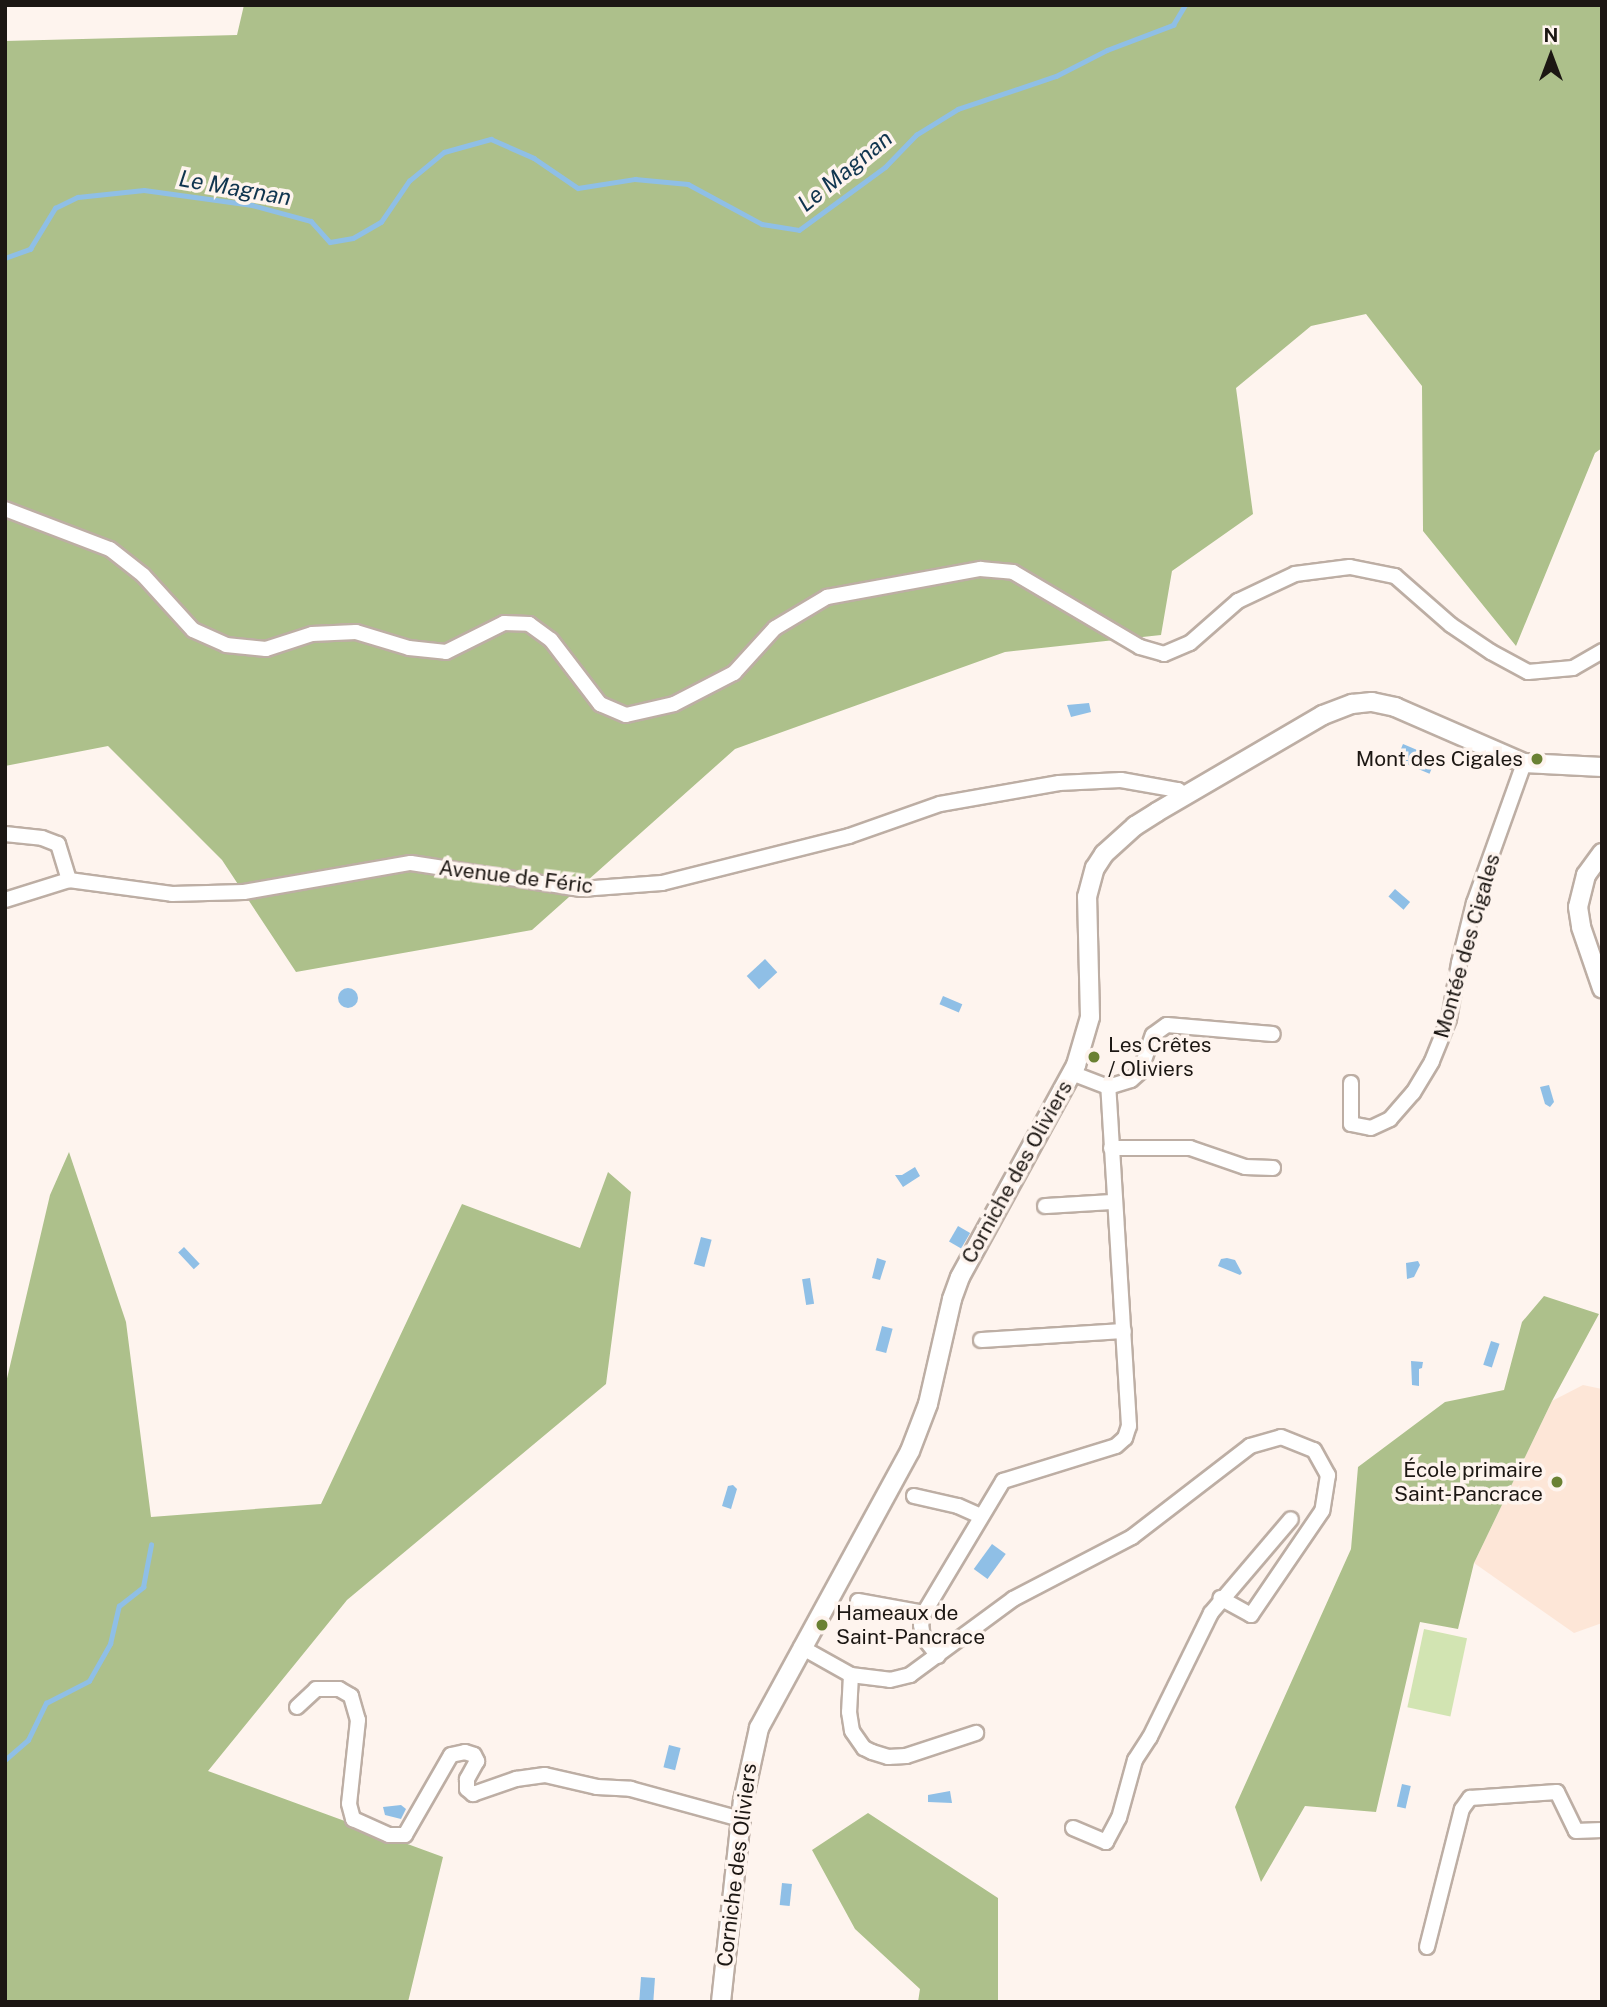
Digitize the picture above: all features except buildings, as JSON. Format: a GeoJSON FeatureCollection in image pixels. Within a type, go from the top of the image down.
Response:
{"type":"FeatureCollection","features":[{"type":"Feature","properties":{"kind":"street"},"geometry":{"type":"LineString","coordinates":[[5,509],[110,549],[143,575],[193,630],[226,645],[266,649],[312,634],[356,632],[409,648],[446,652],[504,623],[529,624],[551,640],[600,704],[626,715],[674,704],[734,673],[775,628],[827,597],[980,569],[1013,572],[1140,647],[1164,654],[1190,643],[1237,601],[1295,574],[1350,567],[1395,576],[1451,625],[1491,652],[1528,672],[1573,668],[1602,651]]}},
{"type":"Feature","properties":{"kind":"street","name":"Corniche des Oliviers"},"geometry":{"type":"LineString","coordinates":[[721,2002],[740,1819],[749,1762],[759,1728],[920,1427],[960,1276],[1072,1073],[1085,1042],[1090,1017],[1087,897],[1096,868],[1116,842],[1135,826],[1322,715],[1335,708],[1363,702],[1382,703],[1409,712],[1507,758],[1524,763],[1602,767]]}},
{"type":"Feature","properties":{"kind":"street","name":"Montée des Cigales"},"geometry":{"type":"LineString","coordinates":[[1351,1083],[1351,1124],[1371,1128],[1390,1119],[1413,1093],[1432,1061],[1449,1019],[1474,903],[1524,763]]}},
{"type":"Feature","properties":{"kind":"street","name":"Avenue de Féric"},"geometry":{"type":"LineString","coordinates":[[5,900],[69,880],[172,894],[244,892],[411,863],[581,889],[662,883],[836,839],[940,804],[1059,783],[1121,780],[1178,790],[1184,796]]}},
{"type":"Feature","properties":{"kind":"street"},"geometry":{"type":"LineString","coordinates":[[5,834],[42,838],[58,844],[69,880]]}},
{"type":"Feature","properties":{"kind":"street"},"geometry":{"type":"LineString","coordinates":[[1602,853],[1586,875],[1578,907],[1580,927],[1602,988]]}},
{"type":"Feature","properties":{"kind":"street"},"geometry":{"type":"LineString","coordinates":[[1072,1073],[1108,1087],[1131,1080],[1140,1072],[1153,1035],[1167,1025],[1273,1034]]}},
{"type":"Feature","properties":{"kind":"street"},"geometry":{"type":"LineString","coordinates":[[938,1656],[923,1637],[924,1614],[1003,1481],[1116,1446],[1125,1438],[1129,1426],[1113,1202],[1108,1087]]}},
{"type":"Feature","properties":{"kind":"street"},"geometry":{"type":"LineString","coordinates":[[1111,1148],[1190,1148],[1245,1167],[1273,1168]]}},
{"type":"Feature","properties":{"kind":"street"},"geometry":{"type":"LineString","coordinates":[[1045,1206],[1113,1202]]}},
{"type":"Feature","properties":{"kind":"street"},"geometry":{"type":"LineString","coordinates":[[981,1340],[1124,1331]]}},
{"type":"Feature","properties":{"kind":"street"},"geometry":{"type":"LineString","coordinates":[[802,1647],[851,1675],[890,1680],[910,1675],[1013,1599],[1132,1537],[1250,1446],[1281,1437],[1314,1450],[1328,1475],[1322,1511],[1251,1615],[1220,1598]]}},
{"type":"Feature","properties":{"kind":"street"},"geometry":{"type":"LineString","coordinates":[[914,1496],[958,1506],[981,1516]]}},
{"type":"Feature","properties":{"kind":"street"},"geometry":{"type":"LineString","coordinates":[[1073,1828],[1106,1842],[1119,1818],[1135,1760],[1150,1737],[1220,1598],[1291,1519]]}},
{"type":"Feature","properties":{"kind":"street"},"geometry":{"type":"LineString","coordinates":[[858,1601],[924,1614]]}},
{"type":"Feature","properties":{"kind":"street"},"geometry":{"type":"LineString","coordinates":[[851,1675],[849,1712],[852,1731],[864,1748],[872,1752],[888,1757],[906,1756],[976,1733]]}},
{"type":"Feature","properties":{"kind":"street"},"geometry":{"type":"LineString","coordinates":[[297,1707],[316,1689],[339,1689],[351,1696],[358,1720],[349,1804],[353,1819],[389,1835],[405,1835],[451,1755],[465,1752],[474,1755],[477,1761],[467,1779],[467,1789],[473,1794],[516,1779],[545,1775],[597,1787],[631,1789],[740,1819]]}},
{"type":"Feature","properties":{"kind":"street"},"geometry":{"type":"LineString","coordinates":[[1427,1947],[1462,1809],[1470,1798],[1557,1792],[1576,1831],[1602,1830]]}},
{"type":"Feature","properties":{"kind":"shaded area","name":"École primaire Saint-Pancrace"},"geometry":{"type":"Polygon","coordinates":[[[1583,1385],[1602,1389],[1602,1623],[1574,1633],[1474,1563],[1552,1401],[1583,1385]]]}},
{"type":"Feature","properties":{"kind":"green space"},"geometry":{"type":"Polygon","coordinates":[[[244,5],[1602,5],[1602,448],[1595,453],[1516,646],[1423,531],[1422,386],[1366,314],[1311,326],[1236,388],[1253,514],[1172,571],[1161,635],[1005,652],[735,749],[532,930],[296,972],[222,860],[108,746],[5,766],[5,41],[237,35],[244,5]]]}},
{"type":"Feature","properties":{"kind":"green space"},"geometry":{"type":"Polygon","coordinates":[[[69,1152],[126,1322],[151,1517],[321,1504],[462,1204],[580,1248],[608,1172],[631,1192],[606,1384],[347,1600],[208,1771],[443,1857],[408,2002],[5,2002],[5,1387],[50,1195],[69,1152]]]}},
{"type":"Feature","properties":{"kind":"green space"},"geometry":{"type":"Polygon","coordinates":[[[1544,1296],[1599,1314],[1552,1401],[1474,1563],[1458,1629],[1420,1622],[1376,1812],[1305,1806],[1261,1882],[1235,1807],[1351,1549],[1358,1467],[1445,1402],[1504,1390],[1522,1322],[1544,1296]]]}},
{"type":"Feature","properties":{"kind":"green space"},"geometry":{"type":"Polygon","coordinates":[[[1424,1629],[1467,1638],[1450,1716],[1407,1707],[1424,1629]]]}},
{"type":"Feature","properties":{"kind":"green space"},"geometry":{"type":"Polygon","coordinates":[[[868,1813],[998,1898],[998,2002],[918,2002],[920,1989],[855,1929],[812,1850],[868,1813]]]}},
{"type":"Feature","properties":{"kind":"water"},"geometry":{"type":"Polygon","coordinates":[[[1089,703],[1091,712],[1071,717],[1067,705],[1089,703]]]}},
{"type":"Feature","properties":{"kind":"water"},"geometry":{"type":"Polygon","coordinates":[[[1403,744],[1436,758],[1429,774],[1396,760],[1403,744]]]}},
{"type":"Feature","properties":{"kind":"water"},"geometry":{"type":"Polygon","coordinates":[[[1395,889],[1410,902],[1404,910],[1388,897],[1395,889]]]}},
{"type":"Feature","properties":{"kind":"water"},"geometry":{"type":"Polygon","coordinates":[[[765,959],[777,972],[759,989],[747,976],[765,959]]]}},
{"type":"Feature","properties":{"kind":"water"},"geometry":{"type":"Polygon","coordinates":[[[348,988],[355,991],[358,998],[355,1005],[348,1008],[341,1005],[338,998],[341,991],[348,988]]]}},
{"type":"Feature","properties":{"kind":"water"},"geometry":{"type":"Polygon","coordinates":[[[943,996],[962,1004],[959,1012],[939,1004],[943,996]]]}},
{"type":"Feature","properties":{"kind":"water"},"geometry":{"type":"Polygon","coordinates":[[[1549,1085],[1554,1102],[1550,1107],[1545,1104],[1540,1087],[1549,1085]]]}},
{"type":"Feature","properties":{"kind":"water"},"geometry":{"type":"Polygon","coordinates":[[[915,1167],[920,1176],[903,1187],[895,1175],[902,1175],[915,1167]]]}},
{"type":"Feature","properties":{"kind":"water"},"geometry":{"type":"Polygon","coordinates":[[[958,1226],[970,1233],[961,1249],[949,1242],[958,1226]]]}},
{"type":"Feature","properties":{"kind":"water"},"geometry":{"type":"Polygon","coordinates":[[[701,1237],[712,1240],[704,1267],[694,1264],[701,1237]]]}},
{"type":"Feature","properties":{"kind":"water"},"geometry":{"type":"Polygon","coordinates":[[[184,1247],[200,1264],[194,1269],[178,1252],[184,1247]]]}},
{"type":"Feature","properties":{"kind":"water"},"geometry":{"type":"Polygon","coordinates":[[[877,1258],[886,1261],[880,1280],[872,1278],[877,1258]]]}},
{"type":"Feature","properties":{"kind":"water"},"geometry":{"type":"Polygon","coordinates":[[[1221,1259],[1235,1260],[1242,1273],[1240,1275],[1218,1266],[1221,1259]]]}},
{"type":"Feature","properties":{"kind":"water"},"geometry":{"type":"Polygon","coordinates":[[[1418,1261],[1420,1265],[1414,1277],[1407,1279],[1406,1263],[1418,1261]]]}},
{"type":"Feature","properties":{"kind":"water"},"geometry":{"type":"Polygon","coordinates":[[[810,1278],[814,1304],[806,1305],[802,1279],[810,1278]]]}},
{"type":"Feature","properties":{"kind":"water"},"geometry":{"type":"Polygon","coordinates":[[[882,1326],[893,1329],[886,1353],[876,1350],[882,1326]]]}},
{"type":"Feature","properties":{"kind":"water"},"geometry":{"type":"Polygon","coordinates":[[[1491,1341],[1500,1344],[1492,1368],[1483,1365],[1491,1341]]]}},
{"type":"Feature","properties":{"kind":"water"},"geometry":{"type":"Polygon","coordinates":[[[1411,1361],[1423,1362],[1422,1368],[1419,1369],[1419,1386],[1412,1385],[1411,1361]]]}},
{"type":"Feature","properties":{"kind":"water"},"geometry":{"type":"Polygon","coordinates":[[[733,1485],[737,1489],[731,1509],[722,1506],[728,1486],[733,1485]]]}},
{"type":"Feature","properties":{"kind":"water"},"geometry":{"type":"Polygon","coordinates":[[[992,1544],[1006,1554],[988,1579],[974,1569],[992,1544]]]}},
{"type":"Feature","properties":{"kind":"water"},"geometry":{"type":"Polygon","coordinates":[[[669,1745],[681,1748],[675,1770],[663,1767],[669,1745]]]}},
{"type":"Feature","properties":{"kind":"water"},"geometry":{"type":"Polygon","coordinates":[[[1402,1784],[1411,1786],[1406,1808],[1397,1806],[1402,1784]]]}},
{"type":"Feature","properties":{"kind":"water"},"geometry":{"type":"Polygon","coordinates":[[[950,1791],[952,1803],[928,1802],[928,1795],[950,1791]]]}},
{"type":"Feature","properties":{"kind":"water"},"geometry":{"type":"Polygon","coordinates":[[[401,1805],[406,1809],[401,1819],[385,1815],[383,1807],[401,1805]]]}},
{"type":"Feature","properties":{"kind":"water"},"geometry":{"type":"Polygon","coordinates":[[[782,1883],[792,1884],[790,1906],[780,1905],[782,1883]]]}},
{"type":"Feature","properties":{"kind":"water"},"geometry":{"type":"Polygon","coordinates":[[[641,1977],[655,1978],[653,2002],[639,2001],[641,1977]]]}},
{"type":"Feature","properties":{"kind":"waterway","name":"Le Magnan"},"geometry":{"type":"LineString","coordinates":[[5,258],[30,249],[55,208],[78,197],[144,190],[252,205],[311,221],[330,242],[353,238],[381,222],[409,181],[444,152],[491,139],[534,158],[578,188],[635,179],[688,184],[762,224],[799,230],[885,167],[916,135],[958,109],[1056,76],[1107,50],[1173,25],[1185,5]]}},
{"type":"Feature","properties":{"kind":"waterway","name":"Le Magnan"},"geometry":{"type":"LineString","coordinates":[[1343,5],[1353,5]]}},
{"type":"Feature","properties":{"kind":"waterway"},"geometry":{"type":"LineString","coordinates":[[5,1760],[28,1740],[46,1703],[89,1681],[110,1644],[119,1606],[143,1587],[151,1545]]}},
{"type":"Feature","properties":{"kind":"place","name":"Mont des Cigales"},"geometry":{"type":"Point","coordinates":[1537,759]}},
{"type":"Feature","properties":{"kind":"place","name":"Les Crêtes / Oliviers"},"geometry":{"type":"Point","coordinates":[1094,1057]}},
{"type":"Feature","properties":{"kind":"place","name":"École primaire Saint-Pancrace"},"geometry":{"type":"Point","coordinates":[1557,1482]}},
{"type":"Feature","properties":{"kind":"place","name":"Hameaux de Saint-Pancrace"},"geometry":{"type":"Point","coordinates":[822,1625]}}]}
